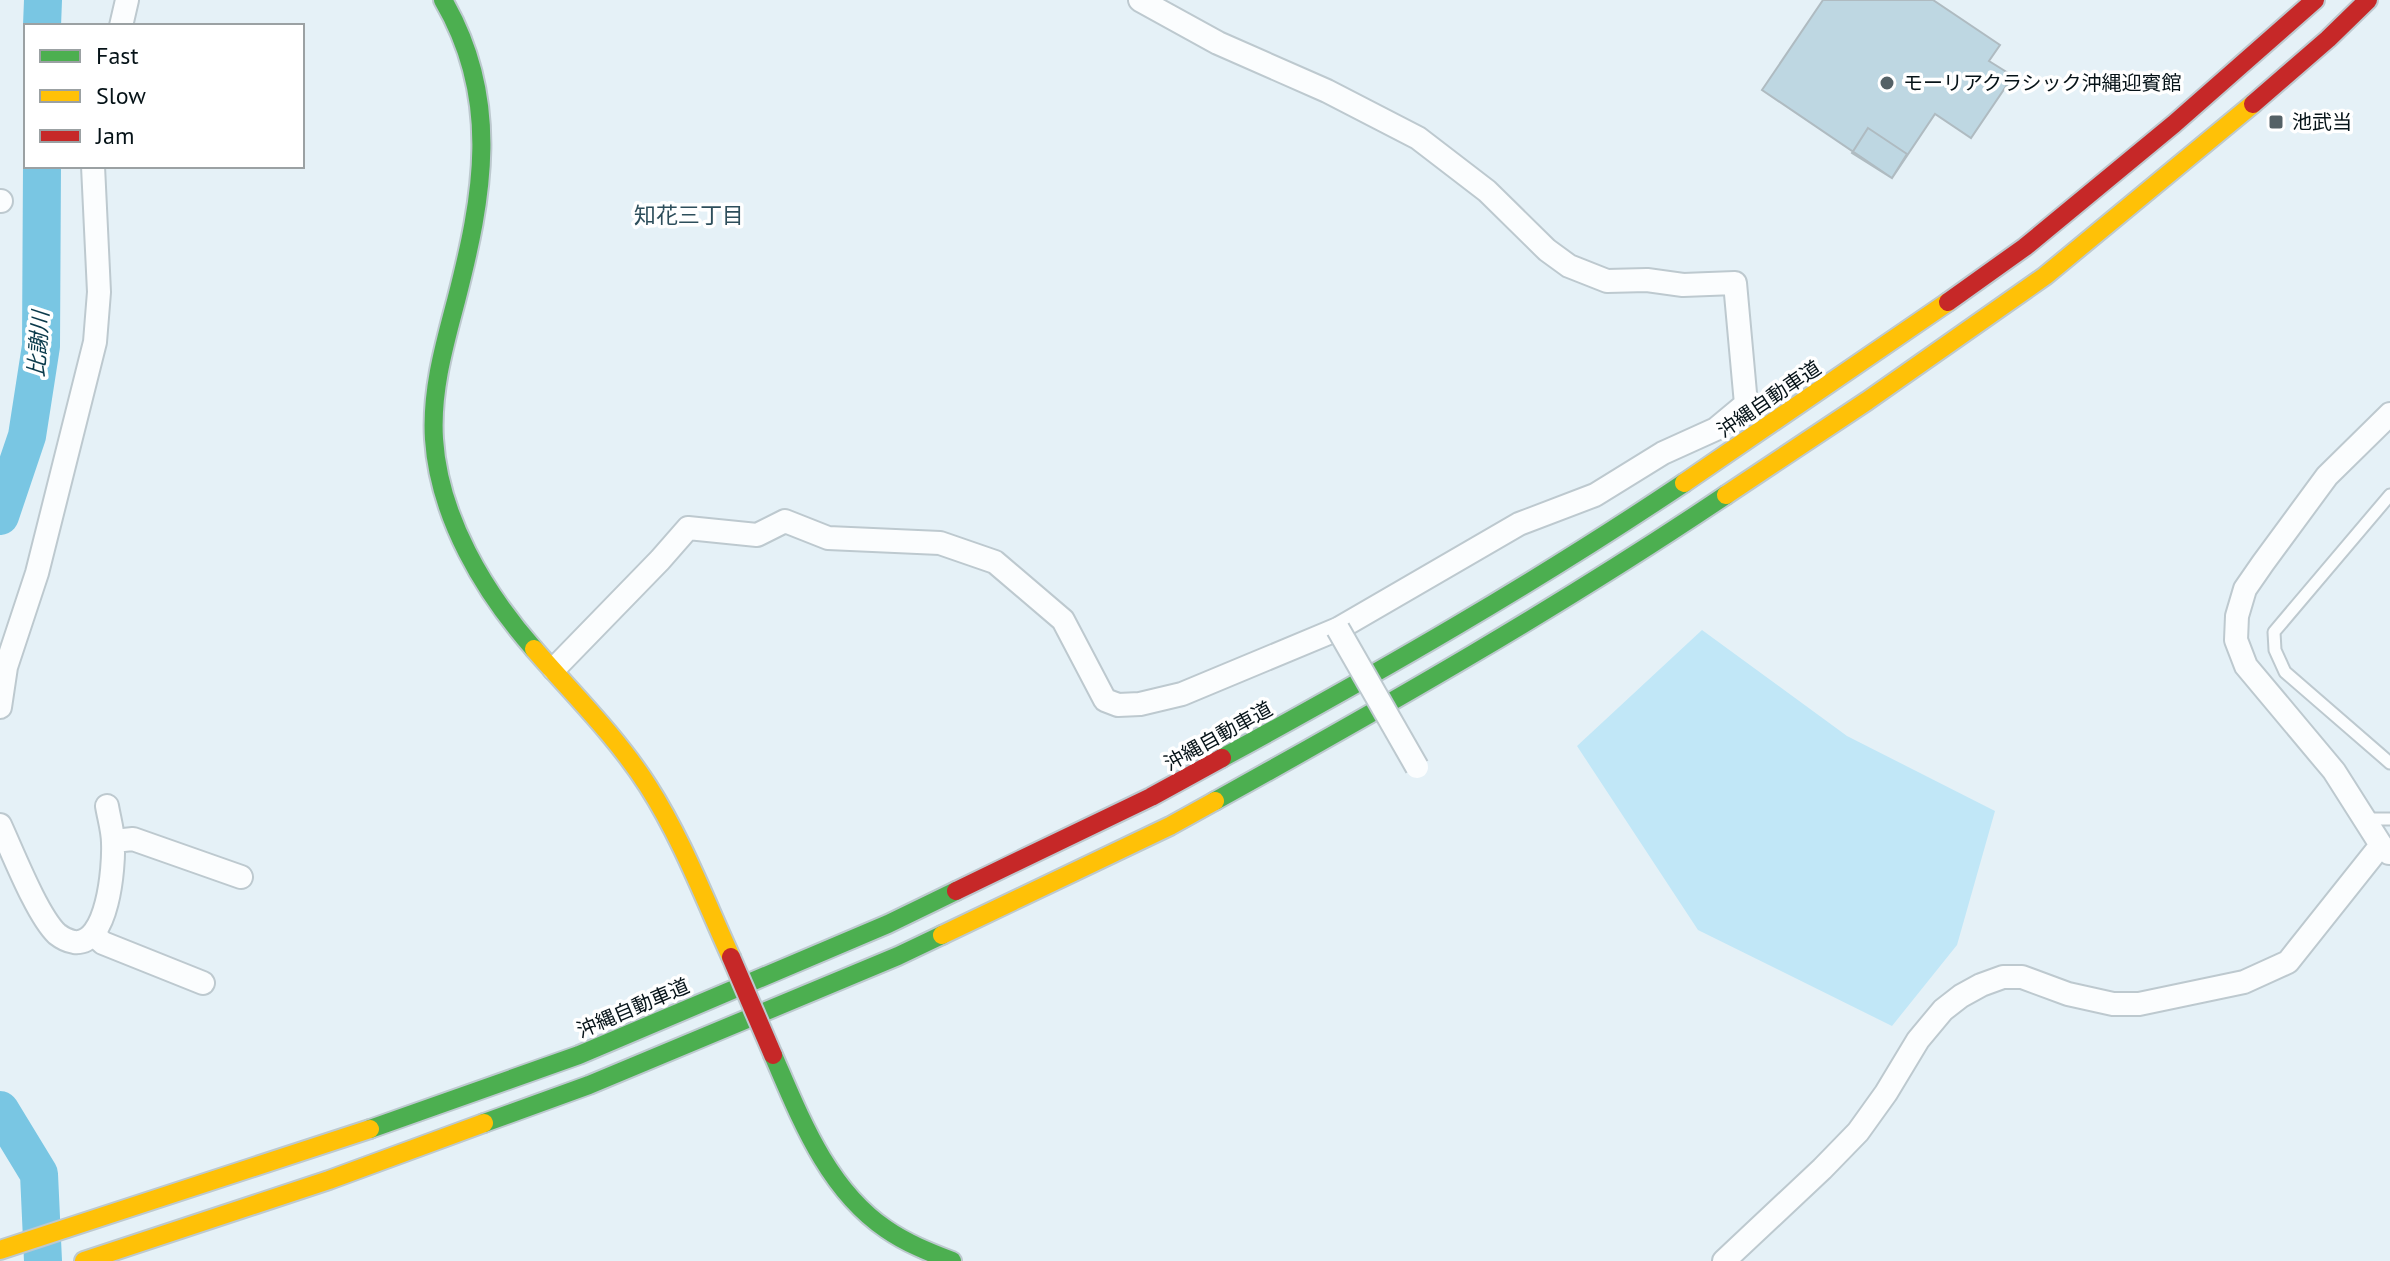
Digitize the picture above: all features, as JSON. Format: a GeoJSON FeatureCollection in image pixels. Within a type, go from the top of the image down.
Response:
{"type":"FeatureCollection","features":[{"type":"Feature","properties":{"kind":"main road"},"geometry":{"type":"LineString","coordinates":[[443,0],[452,15],[472,69],[483,125],[483,175],[474,230],[439,363],[433,415],[436,460],[450,513],[475,566],[509,620],[613,738],[648,785],[731,957],[811,1142],[837,1183],[863,1211],[900,1238],[952,1261]]}},
{"type":"Feature","properties":{"kind":"main road","name":"沖縄自動車道"},"geometry":{"type":"LineString","coordinates":[[0,1250],[322,1146],[579,1055],[888,924],[1151,797],[1306,713],[1513,594],[1847,373],[2025,247],[2174,124],[2315,0]]}},
{"type":"Feature","properties":{"kind":"main road"},"geometry":{"type":"LineString","coordinates":[[84,1261],[329,1180],[589,1085],[898,956],[1170,826],[1339,732],[1528,621],[1701,512],[1867,401],[2045,276],[2197,152],[2328,39],[2368,0]]}},
{"type":"Feature","properties":{"kind":"street"},"geometry":{"type":"LineString","coordinates":[[121,24],[127,0]]}},
{"type":"Feature","properties":{"kind":"street"},"geometry":{"type":"LineString","coordinates":[[554,669],[688,528],[757,535],[785,521],[828,538],[940,543],[995,562],[1063,620],[1105,700],[1118,705],[1140,704],[1182,694],[1338,629],[1519,524],[1595,495],[1663,453],[1716,429],[1746,404],[1735,283],[1683,285],[1593,278],[1547,250],[1487,191],[1418,138],[1327,91],[1218,43],[1140,0]]}},
{"type":"Feature","properties":{"kind":"street"},"geometry":{"type":"LineString","coordinates":[[0,707],[6,667],[37,573],[95,342],[99,292],[93,168]]}},
{"type":"Feature","properties":{"kind":"street"},"geometry":{"type":"LineString","coordinates":[[1724,1261],[1858,1132],[1924,1031],[1961,996],[2003,977],[2022,977],[2089,1000],[2139,1004],[2252,979],[2288,962],[2385,850],[2334,771],[2246,666],[2236,640],[2236,628],[2245,589],[2291,523],[2327,476],[2390,414]]}},
{"type":"Feature","properties":{"kind":"street"},"geometry":{"type":"LineString","coordinates":[[1338,629],[1417,767]]}},
{"type":"Feature","properties":{"kind":"street"},"geometry":{"type":"LineString","coordinates":[[0,825],[44,918],[65,940],[87,941],[101,921],[111,882],[114,841],[107,806]]}},
{"type":"Feature","properties":{"kind":"street"},"geometry":{"type":"LineString","coordinates":[[114,841],[133,839],[241,877]]}},
{"type":"Feature","properties":{"kind":"street"},"geometry":{"type":"LineString","coordinates":[[94,935],[103,943],[203,983]]}},
{"type":"Feature","properties":{"kind":"lane"},"geometry":{"type":"LineString","coordinates":[[2390,495],[2274,632],[2275,650],[2285,672],[2390,763]]}},
{"type":"Feature","properties":{"kind":"lane"},"geometry":{"type":"LineString","coordinates":[[2365,819],[2390,819]]}},
{"type":"Feature","properties":{"kind":"shaded area"},"geometry":{"type":"Polygon","coordinates":[[[1702,630],[1847,736],[1995,811],[1957,945],[1892,1026],[1698,930],[1577,746],[1702,630]]]}},
{"type":"Feature","properties":{"kind":"building","name":"モーリアクラシック沖縄迎賓館"},"geometry":{"type":"Polygon","coordinates":[[[1823,0],[1933,0],[2000,45],[1989,61],[2013,76],[1971,138],[1935,114],[1892,178],[1762,90],[1823,0]]]}},
{"type":"Feature","properties":{"kind":"building"},"geometry":{"type":"Polygon","coordinates":[[[1868,128],[1907,154],[1892,178],[1852,153],[1868,128]]]}},
{"type":"Feature","properties":{"kind":"waterway","name":"比謝川"},"geometry":{"type":"LineString","coordinates":[[42,24],[43,0]]}},
{"type":"Feature","properties":{"kind":"waterway","name":"比謝川"},"geometry":{"type":"LineString","coordinates":[[0,516],[27,436],[41,346],[42,168]]}},
{"type":"Feature","properties":{"kind":"waterway","name":"比謝川"},"geometry":{"type":"LineString","coordinates":[[0,1110],[39,1174],[43,1261]]}},
{"type":"Feature","properties":{"kind":"traffic: fast"},"geometry":{"type":"LineString","coordinates":[[443,0],[461,37],[473,74],[480,111],[481,148],[474,224],[436,387],[434,439],[438,468],[445,497],[467,552],[498,603],[534,649]]}},
{"type":"Feature","properties":{"kind":"traffic: fast"},"geometry":{"type":"LineString","coordinates":[[1222,758],[1456,626],[1684,483]]}},
{"type":"Feature","properties":{"kind":"traffic: fast"},"geometry":{"type":"LineString","coordinates":[[1215,801],[1474,654],[1726,495]]}},
{"type":"Feature","properties":{"kind":"traffic: fast"},"geometry":{"type":"LineString","coordinates":[[370,1129],[579,1055],[888,924],[956,891]]}},
{"type":"Feature","properties":{"kind":"traffic: fast"},"geometry":{"type":"LineString","coordinates":[[484,1123],[589,1085],[942,935]]}},
{"type":"Feature","properties":{"kind":"traffic: fast"},"geometry":{"type":"LineString","coordinates":[[773,1055],[805,1127],[831,1173],[847,1194],[886,1229],[952,1261]]}},
{"type":"Feature","properties":{"kind":"traffic: slow"},"geometry":{"type":"LineString","coordinates":[[1726,495],[2045,276],[2253,104]]}},
{"type":"Feature","properties":{"kind":"traffic: slow"},"geometry":{"type":"LineString","coordinates":[[1684,483],[1948,302]]}},
{"type":"Feature","properties":{"kind":"traffic: slow"},"geometry":{"type":"LineString","coordinates":[[534,649],[608,733],[648,786],[682,848],[731,957]]}},
{"type":"Feature","properties":{"kind":"traffic: slow"},"geometry":{"type":"LineString","coordinates":[[942,935],[1170,826],[1215,801]]}},
{"type":"Feature","properties":{"kind":"traffic: slow"},"geometry":{"type":"LineString","coordinates":[[84,1261],[329,1180],[484,1123]]}},
{"type":"Feature","properties":{"kind":"traffic: slow"},"geometry":{"type":"LineString","coordinates":[[0,1250],[370,1129]]}},
{"type":"Feature","properties":{"kind":"traffic: jam"},"geometry":{"type":"LineString","coordinates":[[1948,302],[2025,247],[2174,124],[2315,0]]}},
{"type":"Feature","properties":{"kind":"traffic: jam"},"geometry":{"type":"LineString","coordinates":[[2253,104],[2368,0]]}},
{"type":"Feature","properties":{"kind":"traffic: jam"},"geometry":{"type":"LineString","coordinates":[[956,891],[1151,797],[1222,758]]}},
{"type":"Feature","properties":{"kind":"traffic: jam"},"geometry":{"type":"LineString","coordinates":[[731,957],[773,1055]]}},
{"type":"Feature","properties":{"kind":"place","name":"モーリアクラシック沖縄迎賓館"},"geometry":{"type":"Point","coordinates":[1887,83]}},
{"type":"Feature","properties":{"kind":"place","name":"池武当"},"geometry":{"type":"Point","coordinates":[2276,122]}},
{"type":"Feature","properties":{"kind":"district","name":"知花三丁目"},"geometry":{"type":"Point","coordinates":[689,215]}}]}
